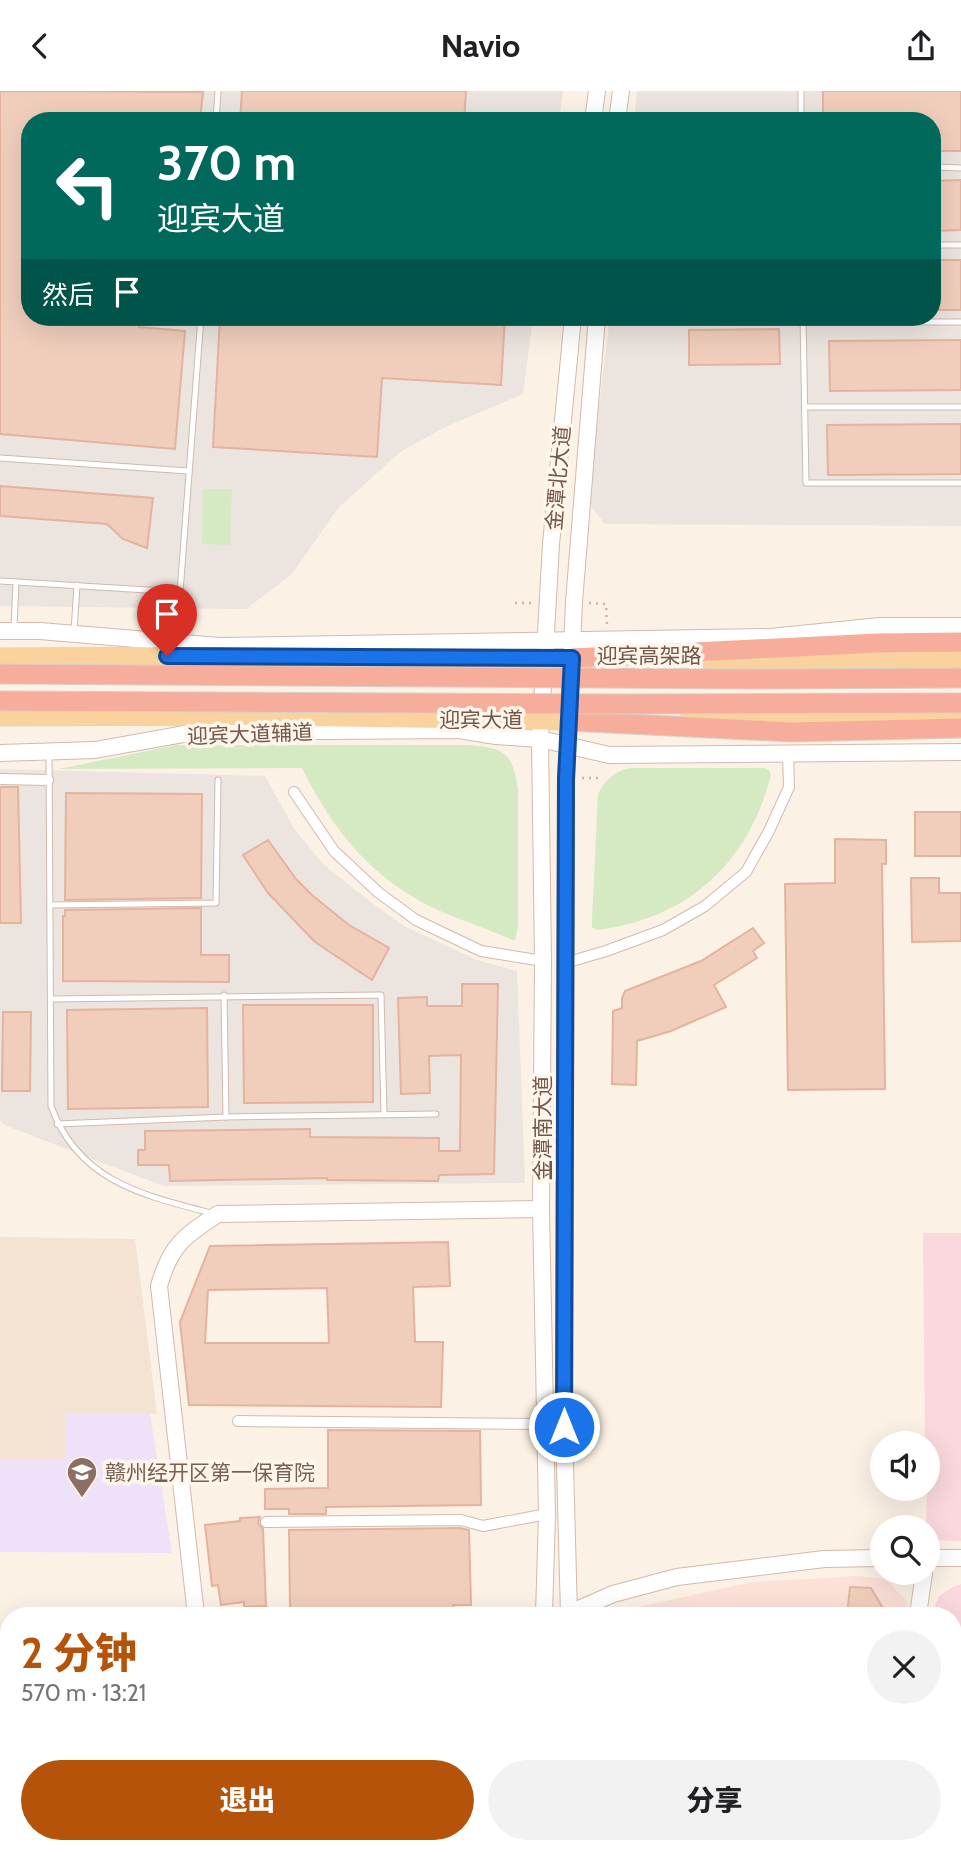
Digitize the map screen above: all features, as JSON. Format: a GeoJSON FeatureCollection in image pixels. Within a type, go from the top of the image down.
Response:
{"type":"FeatureCollection","features":[{"type":"Feature","properties":{"kind":"highway"},"geometry":{"type":"LineString","coordinates":[[572,649],[961,642]]}},
{"type":"Feature","properties":{"kind":"highway","name":"迎宾高架路"},"geometry":{"type":"LineString","coordinates":[[0,674],[961,678]]}},
{"type":"Feature","properties":{"kind":"highway"},"geometry":{"type":"LineString","coordinates":[[0,701],[961,703]]}},
{"type":"Feature","properties":{"kind":"highway"},"geometry":{"type":"LineString","coordinates":[[569,721],[792,732],[961,728]]}},
{"type":"Feature","properties":{"kind":"main road"},"geometry":{"type":"LineString","coordinates":[[0,657],[572,649],[961,660]]}},
{"type":"Feature","properties":{"kind":"main road","name":"迎宾大道"},"geometry":{"type":"LineString","coordinates":[[0,717],[233,716],[569,721],[961,717]]}},
{"type":"Feature","properties":{"kind":"street"},"geometry":{"type":"LineString","coordinates":[[594,112],[597,91]]}},
{"type":"Feature","properties":{"kind":"street"},"geometry":{"type":"LineString","coordinates":[[618,112],[621,91]]}},
{"type":"Feature","properties":{"kind":"street","name":"金潭北大道"},"geometry":{"type":"LineString","coordinates":[[546,649],[551,544],[572,326]]}},
{"type":"Feature","properties":{"kind":"street","name":"金潭北大道"},"geometry":{"type":"LineString","coordinates":[[572,649],[596,326]]}},
{"type":"Feature","properties":{"kind":"street"},"geometry":{"type":"LineString","coordinates":[[572,649],[880,626],[961,626]]}},
{"type":"Feature","properties":{"kind":"street"},"geometry":{"type":"LineString","coordinates":[[7,631],[219,646],[421,644],[546,649]]}},
{"type":"Feature","properties":{"kind":"street","name":"金潭南大道"},"geometry":{"type":"LineString","coordinates":[[544,1607],[547,1514],[541,1209],[543,961],[540,739],[546,649]]}},
{"type":"Feature","properties":{"kind":"street","name":"金潭南大道"},"geometry":{"type":"LineString","coordinates":[[568,1607],[564,1427],[565,793],[572,649]]}},
{"type":"Feature","properties":{"kind":"street","name":"迎宾大道辅道"},"geometry":{"type":"LineString","coordinates":[[0,753],[94,750],[195,733],[460,730],[540,739],[609,755],[961,753]]}},
{"type":"Feature","properties":{"kind":"street"},"geometry":{"type":"LineString","coordinates":[[565,963],[663,930],[705,906],[746,872],[789,787],[788,753]]}},
{"type":"Feature","properties":{"kind":"street"},"geometry":{"type":"LineString","coordinates":[[0,779],[48,780]]}},
{"type":"Feature","properties":{"kind":"street"},"geometry":{"type":"LineString","coordinates":[[294,792],[334,851],[379,893],[416,921],[481,951],[543,961]]}},
{"type":"Feature","properties":{"kind":"street"},"geometry":{"type":"LineString","coordinates":[[195,1607],[159,1286],[166,1262],[187,1234],[218,1214],[541,1209]]}},
{"type":"Feature","properties":{"kind":"street"},"geometry":{"type":"LineString","coordinates":[[238,1421],[545,1424]]}},
{"type":"Feature","properties":{"kind":"street"},"geometry":{"type":"LineString","coordinates":[[266,1523],[461,1520],[483,1526],[547,1514]]}},
{"type":"Feature","properties":{"kind":"street"},"geometry":{"type":"LineString","coordinates":[[585,1607],[613,1594],[677,1577],[824,1559],[870,1558]]}},
{"type":"Feature","properties":{"kind":"street"},"geometry":{"type":"LineString","coordinates":[[940,1558],[961,1558]]}},
{"type":"Feature","properties":{"kind":"street"},"geometry":{"type":"LineString","coordinates":[[919,1607],[922,1585]]}},
{"type":"Feature","properties":{"kind":"lane"},"geometry":{"type":"LineString","coordinates":[[217,112],[218,91]]}},
{"type":"Feature","properties":{"kind":"lane"},"geometry":{"type":"LineString","coordinates":[[801,91],[801,112]]}},
{"type":"Feature","properties":{"kind":"lane"},"geometry":{"type":"LineString","coordinates":[[941,167],[961,168]]}},
{"type":"Feature","properties":{"kind":"lane"},"geometry":{"type":"LineString","coordinates":[[941,244],[961,245]]}},
{"type":"Feature","properties":{"kind":"lane"},"geometry":{"type":"LineString","coordinates":[[941,322],[961,322]]}},
{"type":"Feature","properties":{"kind":"lane"},"geometry":{"type":"LineString","coordinates":[[0,581],[180,592],[200,326]]}},
{"type":"Feature","properties":{"kind":"lane"},"geometry":{"type":"LineString","coordinates":[[803,326],[806,483],[961,483]]}},
{"type":"Feature","properties":{"kind":"lane"},"geometry":{"type":"LineString","coordinates":[[805,407],[961,407]]}},
{"type":"Feature","properties":{"kind":"lane"},"geometry":{"type":"LineString","coordinates":[[0,458],[188,471]]}},
{"type":"Feature","properties":{"kind":"lane"},"geometry":{"type":"LineString","coordinates":[[7,631],[16,582]]}},
{"type":"Feature","properties":{"kind":"lane"},"geometry":{"type":"LineString","coordinates":[[74,634],[77,585]]}},
{"type":"Feature","properties":{"kind":"lane"},"geometry":{"type":"LineString","coordinates":[[49,753],[51,1106],[57,1124],[102,1174],[144,1195],[218,1214]]}},
{"type":"Feature","properties":{"kind":"lane"},"geometry":{"type":"LineString","coordinates":[[50,905],[216,903],[218,780]]}},
{"type":"Feature","properties":{"kind":"lane"},"geometry":{"type":"LineString","coordinates":[[223,995],[226,1117]]}},
{"type":"Feature","properties":{"kind":"lane"},"geometry":{"type":"LineString","coordinates":[[51,999],[381,995],[384,1115]]}},
{"type":"Feature","properties":{"kind":"lane"},"geometry":{"type":"LineString","coordinates":[[57,1124],[226,1117],[436,1114]]}},
{"type":"Feature","properties":{"kind":"shaded area"},"geometry":{"type":"Polygon","coordinates":[[[0,91],[563,91],[560,112],[21,112],[21,326],[532,326],[523,394],[445,427],[400,452],[338,508],[292,574],[246,609],[0,606],[0,91]]]}},
{"type":"Feature","properties":{"kind":"shaded area"},"geometry":{"type":"Polygon","coordinates":[[[637,91],[961,91],[961,526],[605,524],[587,501],[609,326],[941,326],[941,112],[635,112],[637,91]]]}},
{"type":"Feature","properties":{"kind":"shaded area"},"geometry":{"type":"Polygon","coordinates":[[[0,769],[265,776],[295,830],[322,863],[368,900],[404,926],[477,960],[517,971],[525,1183],[163,1186],[4,1125],[0,1120],[0,769]]]}},
{"type":"Feature","properties":{"kind":"shaded area"},"geometry":{"type":"Polygon","coordinates":[[[923,1233],[961,1233],[961,1541],[940,1540],[940,1515],[926,1515],[927,1501],[940,1501],[940,1431],[925,1431],[923,1233]]]}},
{"type":"Feature","properties":{"kind":"shaded area"},"geometry":{"type":"Polygon","coordinates":[[[0,1237],[135,1239],[157,1414],[65,1414],[65,1459],[0,1459],[0,1237]]]}},
{"type":"Feature","properties":{"kind":"shaded area","name":"赣州经开区第一保育院"},"geometry":{"type":"Polygon","coordinates":[[[65,1414],[150,1414],[172,1553],[0,1552],[0,1459],[65,1459],[65,1414]]]}},
{"type":"Feature","properties":{"kind":"shaded area"},"geometry":{"type":"Polygon","coordinates":[[[856,1576],[870,1577],[870,1585],[891,1585],[908,1602],[907,1607],[638,1607],[752,1582],[856,1576]]]}},
{"type":"Feature","properties":{"kind":"shaded area"},"geometry":{"type":"Polygon","coordinates":[[[961,1584],[961,1607],[934,1607],[939,1596],[961,1584]]]}},
{"type":"Feature","properties":{"kind":"green space"},"geometry":{"type":"Polygon","coordinates":[[[203,489],[232,489],[230,545],[202,544],[203,489]]]}},
{"type":"Feature","properties":{"kind":"green space"},"geometry":{"type":"Polygon","coordinates":[[[176,745],[466,745],[489,747],[504,754],[513,767],[518,790],[518,926],[515,941],[416,899],[376,870],[342,834],[314,792],[302,768],[59,769],[176,745]]]}},
{"type":"Feature","properties":{"kind":"green space"},"geometry":{"type":"Polygon","coordinates":[[[631,768],[765,768],[771,775],[761,807],[747,835],[730,860],[710,881],[686,899],[659,913],[630,924],[597,930],[592,927],[592,920],[598,794],[611,777],[631,768]]]}},
{"type":"Feature","properties":{"kind":"building"},"geometry":{"type":"Polygon","coordinates":[[[0,91],[203,92],[201,112],[21,112],[21,326],[139,326],[185,331],[175,449],[0,434],[0,91]]]}},
{"type":"Feature","properties":{"kind":"building"},"geometry":{"type":"Polygon","coordinates":[[[242,91],[466,91],[465,112],[241,112],[242,91]]]}},
{"type":"Feature","properties":{"kind":"building"},"geometry":{"type":"Polygon","coordinates":[[[823,91],[961,91],[961,151],[941,151],[941,112],[823,112],[823,91]]]}},
{"type":"Feature","properties":{"kind":"building"},"geometry":{"type":"Polygon","coordinates":[[[961,180],[961,230],[941,231],[941,181],[961,180]]]}},
{"type":"Feature","properties":{"kind":"building"},"geometry":{"type":"Polygon","coordinates":[[[941,260],[961,260],[961,310],[941,310],[941,260]]]}},
{"type":"Feature","properties":{"kind":"building"},"geometry":{"type":"Polygon","coordinates":[[[220,326],[504,326],[501,385],[382,378],[377,457],[213,447],[220,326]]]}},
{"type":"Feature","properties":{"kind":"building"},"geometry":{"type":"Polygon","coordinates":[[[779,329],[780,364],[689,365],[689,330],[779,329]]]}},
{"type":"Feature","properties":{"kind":"building"},"geometry":{"type":"Polygon","coordinates":[[[961,340],[961,390],[830,391],[829,341],[961,340]]]}},
{"type":"Feature","properties":{"kind":"building"},"geometry":{"type":"Polygon","coordinates":[[[961,424],[961,474],[828,475],[827,425],[961,424]]]}},
{"type":"Feature","properties":{"kind":"building"},"geometry":{"type":"Polygon","coordinates":[[[0,486],[153,498],[147,548],[123,539],[107,524],[0,516],[0,486]]]}},
{"type":"Feature","properties":{"kind":"building"},"geometry":{"type":"Polygon","coordinates":[[[0,787],[18,787],[21,923],[0,923],[0,787]]]}},
{"type":"Feature","properties":{"kind":"building"},"geometry":{"type":"Polygon","coordinates":[[[66,793],[202,794],[201,898],[65,900],[66,793]]]}},
{"type":"Feature","properties":{"kind":"building"},"geometry":{"type":"Polygon","coordinates":[[[915,812],[961,812],[961,856],[915,856],[915,812]]]}},
{"type":"Feature","properties":{"kind":"building"},"geometry":{"type":"Polygon","coordinates":[[[835,839],[886,840],[886,864],[882,864],[885,1089],[788,1090],[785,884],[835,883],[835,839]]]}},
{"type":"Feature","properties":{"kind":"building"},"geometry":{"type":"Polygon","coordinates":[[[268,840],[296,879],[313,896],[349,925],[389,948],[372,980],[315,942],[268,893],[243,855],[268,840]]]}},
{"type":"Feature","properties":{"kind":"building"},"geometry":{"type":"Polygon","coordinates":[[[911,878],[939,878],[939,893],[961,893],[961,941],[912,942],[911,878]]]}},
{"type":"Feature","properties":{"kind":"building"},"geometry":{"type":"Polygon","coordinates":[[[201,908],[201,955],[229,955],[229,982],[63,981],[65,910],[201,908]]]}},
{"type":"Feature","properties":{"kind":"building"},"geometry":{"type":"Polygon","coordinates":[[[753,928],[764,943],[753,951],[757,958],[714,985],[726,1007],[671,1031],[637,1041],[636,1085],[612,1084],[613,1011],[622,1008],[625,991],[701,961],[753,928]]]}},
{"type":"Feature","properties":{"kind":"building"},"geometry":{"type":"Polygon","coordinates":[[[462,984],[498,984],[494,1174],[439,1175],[438,1181],[327,1178],[170,1181],[169,1165],[138,1165],[138,1150],[145,1150],[145,1131],[310,1129],[310,1137],[439,1138],[439,1151],[460,1151],[461,1055],[429,1056],[430,1093],[401,1094],[398,998],[427,997],[427,1006],[462,1006],[462,984]]]}},
{"type":"Feature","properties":{"kind":"building"},"geometry":{"type":"Polygon","coordinates":[[[243,1005],[373,1005],[373,1102],[244,1103],[243,1005]]]}},
{"type":"Feature","properties":{"kind":"building"},"geometry":{"type":"Polygon","coordinates":[[[207,1008],[208,1107],[68,1109],[67,1010],[207,1008]]]}},
{"type":"Feature","properties":{"kind":"building"},"geometry":{"type":"Polygon","coordinates":[[[3,1012],[31,1012],[30,1091],[2,1091],[3,1012]]]}},
{"type":"Feature","properties":{"kind":"building"},"geometry":{"type":"Polygon","coordinates":[[[448,1242],[450,1286],[413,1287],[415,1342],[443,1342],[441,1407],[189,1405],[180,1322],[210,1246],[448,1242]],[[327,1288],[208,1290],[205,1343],[329,1343],[327,1288]]]}},
{"type":"Feature","properties":{"kind":"building"},"geometry":{"type":"Polygon","coordinates":[[[328,1430],[480,1431],[481,1505],[326,1507],[326,1514],[289,1514],[289,1509],[265,1509],[265,1489],[328,1488],[328,1430]]]}},
{"type":"Feature","properties":{"kind":"building"},"geometry":{"type":"Polygon","coordinates":[[[260,1517],[258,1523],[263,1529],[266,1606],[244,1607],[244,1602],[221,1605],[218,1585],[212,1586],[205,1525],[260,1517]]]}},
{"type":"Feature","properties":{"kind":"building"},"geometry":{"type":"Polygon","coordinates":[[[289,1530],[469,1530],[471,1605],[290,1607],[289,1530]]]}},
{"type":"Feature","properties":{"kind":"building"},"geometry":{"type":"Polygon","coordinates":[[[850,1587],[871,1588],[882,1607],[848,1607],[850,1587]]]}},
{"type":"Feature","properties":{"kind":"place","name":"赣州经开区第一保育院"},"geometry":{"type":"Point","coordinates":[82,1499]}},
{"type":"Feature","properties":{"kind":"route"},"geometry":{"type":"LineString","coordinates":[[167,656],[572,658],[566,779],[564,1427]]}}]}
